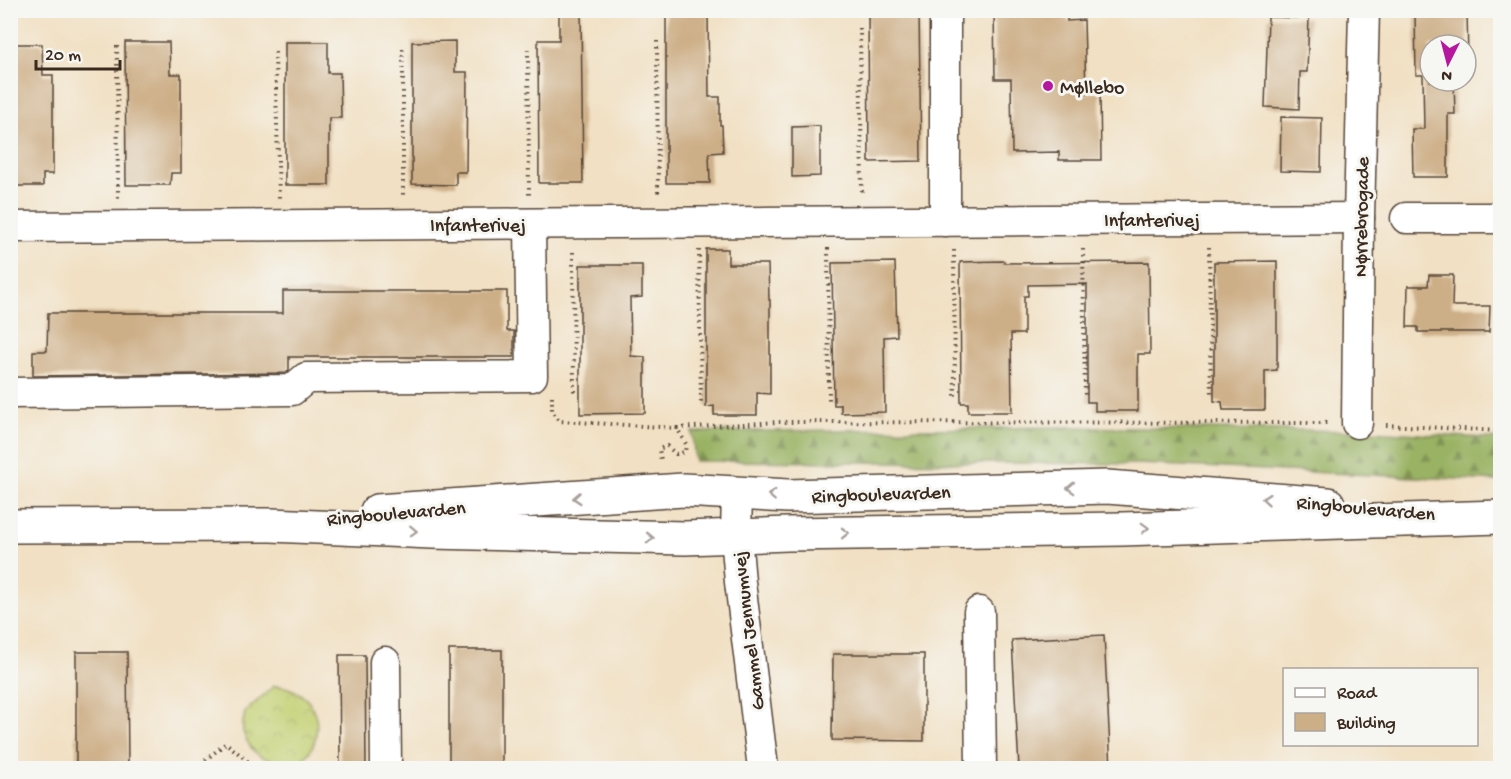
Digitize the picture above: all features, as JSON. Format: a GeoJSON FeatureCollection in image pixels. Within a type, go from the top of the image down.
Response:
{"type":"FeatureCollection","features":[{"type":"Feature","properties":{"kind":"main road","name":"Ringboulevarden"},"geometry":{"type":"LineString","coordinates":[[271,525],[360,513],[682,490],[788,496],[1107,487],[1496,518]]}},
{"type":"Feature","properties":{"kind":"main road","name":"Ringboulevarden"},"geometry":{"type":"LineString","coordinates":[[10,526],[271,525],[432,532],[675,538],[1122,529],[1496,518]]}},
{"type":"Feature","properties":{"kind":"street"},"geometry":{"type":"LineString","coordinates":[[945,10],[950,221]]}},
{"type":"Feature","properties":{"kind":"street","name":"Nørrebrogade"},"geometry":{"type":"LineString","coordinates":[[1357,423],[1364,10]]}},
{"type":"Feature","properties":{"kind":"street","name":"Infanterivej"},"geometry":{"type":"LineString","coordinates":[[10,227],[1359,218]]}},
{"type":"Feature","properties":{"kind":"street"},"geometry":{"type":"LineString","coordinates":[[1406,218],[1500,218]]}},
{"type":"Feature","properties":{"kind":"street"},"geometry":{"type":"LineString","coordinates":[[10,393],[292,390],[306,378],[531,376],[530,224]]}},
{"type":"Feature","properties":{"kind":"street","name":"Gammel Jennumvej"},"geometry":{"type":"LineString","coordinates":[[736,493],[736,535],[740,582],[763,768]]}},
{"type":"Feature","properties":{"kind":"street"},"geometry":{"type":"LineString","coordinates":[[979,612],[981,768]]}},
{"type":"Feature","properties":{"kind":"street"},"geometry":{"type":"LineString","coordinates":[[385,662],[386,768]]}},
{"type":"Feature","properties":{"kind":"path"},"geometry":{"type":"LineString","coordinates":[[860,28],[862,222]]}},
{"type":"Feature","properties":{"kind":"path"},"geometry":{"type":"LineString","coordinates":[[657,41],[659,223]]}},
{"type":"Feature","properties":{"kind":"path"},"geometry":{"type":"LineString","coordinates":[[117,46],[118,227]]}},
{"type":"Feature","properties":{"kind":"path"},"geometry":{"type":"LineString","coordinates":[[403,49],[403,225]]}},
{"type":"Feature","properties":{"kind":"path"},"geometry":{"type":"LineString","coordinates":[[528,49],[530,224]]}},
{"type":"Feature","properties":{"kind":"path"},"geometry":{"type":"LineString","coordinates":[[275,52],[280,225]]}},
{"type":"Feature","properties":{"kind":"path"},"geometry":{"type":"LineString","coordinates":[[1209,219],[1210,397]]}},
{"type":"Feature","properties":{"kind":"path"},"geometry":{"type":"LineString","coordinates":[[1083,220],[1085,398]]}},
{"type":"Feature","properties":{"kind":"path"},"geometry":{"type":"LineString","coordinates":[[950,221],[955,399]]}},
{"type":"Feature","properties":{"kind":"path"},"geometry":{"type":"LineString","coordinates":[[699,222],[701,405]]}},
{"type":"Feature","properties":{"kind":"path"},"geometry":{"type":"LineString","coordinates":[[828,222],[829,400]]}},
{"type":"Feature","properties":{"kind":"path"},"geometry":{"type":"LineString","coordinates":[[573,223],[574,395]]}},
{"type":"Feature","properties":{"kind":"path"},"geometry":{"type":"LineString","coordinates":[[552,388],[552,411],[559,421],[677,428],[778,422],[1357,423],[1500,431]]}},
{"type":"Feature","properties":{"kind":"path"},"geometry":{"type":"LineString","coordinates":[[677,428],[686,444],[685,452],[676,454],[666,446],[659,449],[661,459],[668,467],[682,470],[682,490]]}},
{"type":"Feature","properties":{"kind":"path"},"geometry":{"type":"LineString","coordinates":[[196,768],[226,742],[256,768]]}},
{"type":"Feature","properties":{"kind":"green space"},"geometry":{"type":"Polygon","coordinates":[[[1063,427],[1370,431],[1500,439],[1500,481],[1138,464],[695,461],[692,432],[1063,427]]]}},
{"type":"Feature","properties":{"kind":"green space"},"geometry":{"type":"Polygon","coordinates":[[[274,686],[285,687],[300,694],[309,702],[315,714],[317,728],[314,744],[306,756],[297,762],[283,763],[263,757],[252,749],[244,734],[245,712],[274,686]]]}},
{"type":"Feature","properties":{"kind":"building"},"geometry":{"type":"Polygon","coordinates":[[[559,10],[581,10],[583,183],[539,183],[538,40],[559,40],[559,10]]]}},
{"type":"Feature","properties":{"kind":"building"},"geometry":{"type":"Polygon","coordinates":[[[666,10],[708,10],[709,97],[720,97],[723,152],[709,153],[710,183],[666,183],[666,10]]]}},
{"type":"Feature","properties":{"kind":"building"},"geometry":{"type":"Polygon","coordinates":[[[868,10],[919,10],[921,161],[869,162],[868,10]]]}},
{"type":"Feature","properties":{"kind":"building","name":"Møllebo"},"geometry":{"type":"Polygon","coordinates":[[[994,10],[1067,10],[1067,21],[1084,20],[1086,93],[1100,92],[1101,160],[1059,160],[1059,152],[1012,153],[1011,79],[995,79],[994,10]]]}},
{"type":"Feature","properties":{"kind":"building"},"geometry":{"type":"Polygon","coordinates":[[[1433,10],[1467,10],[1467,33],[1418,33],[1418,75],[1416,75],[1415,12],[1433,12],[1433,10]]]}},
{"type":"Feature","properties":{"kind":"building"},"geometry":{"type":"Polygon","coordinates":[[[1268,17],[1309,18],[1307,72],[1300,72],[1299,109],[1265,107],[1268,17]]]}},
{"type":"Feature","properties":{"kind":"building"},"geometry":{"type":"Polygon","coordinates":[[[455,41],[455,72],[467,72],[466,172],[456,172],[456,185],[412,184],[412,42],[455,41]]]}},
{"type":"Feature","properties":{"kind":"building"},"geometry":{"type":"Polygon","coordinates":[[[125,42],[169,42],[170,74],[181,74],[181,173],[171,173],[170,185],[126,185],[125,42]]]}},
{"type":"Feature","properties":{"kind":"building"},"geometry":{"type":"Polygon","coordinates":[[[285,42],[328,42],[328,73],[340,73],[341,118],[329,118],[329,185],[285,185],[285,42]]]}},
{"type":"Feature","properties":{"kind":"building"},"geometry":{"type":"Polygon","coordinates":[[[10,44],[42,44],[43,75],[53,75],[53,174],[43,174],[43,186],[10,186],[10,44]]]}},
{"type":"Feature","properties":{"kind":"building"},"geometry":{"type":"Polygon","coordinates":[[[1423,93],[1454,93],[1455,114],[1448,114],[1448,177],[1413,177],[1412,129],[1424,129],[1423,93]]]}},
{"type":"Feature","properties":{"kind":"building"},"geometry":{"type":"Polygon","coordinates":[[[1281,117],[1322,118],[1321,172],[1280,171],[1281,117]]]}},
{"type":"Feature","properties":{"kind":"building"},"geometry":{"type":"Polygon","coordinates":[[[820,126],[820,176],[792,177],[792,127],[820,126]]]}},
{"type":"Feature","properties":{"kind":"building"},"geometry":{"type":"Polygon","coordinates":[[[706,249],[728,249],[728,264],[768,264],[770,394],[757,393],[757,415],[714,415],[714,406],[706,407],[706,249]]]}},
{"type":"Feature","properties":{"kind":"building"},"geometry":{"type":"Polygon","coordinates":[[[1004,261],[1004,263],[1149,262],[1150,354],[1138,354],[1138,411],[1095,411],[1095,402],[1087,402],[1087,284],[1028,285],[1028,296],[1024,296],[1024,334],[1011,334],[1012,412],[968,412],[968,403],[961,403],[960,262],[1004,261]]]}},
{"type":"Feature","properties":{"kind":"building"},"geometry":{"type":"Polygon","coordinates":[[[1277,261],[1277,370],[1265,371],[1265,410],[1223,410],[1222,402],[1214,401],[1214,262],[1277,261]]]}},
{"type":"Feature","properties":{"kind":"building"},"geometry":{"type":"Polygon","coordinates":[[[895,262],[897,336],[884,337],[885,412],[841,413],[841,405],[834,405],[832,263],[895,262]]]}},
{"type":"Feature","properties":{"kind":"building"},"geometry":{"type":"Polygon","coordinates":[[[580,265],[642,265],[642,297],[630,298],[631,356],[645,357],[645,413],[580,414],[580,265]]]}},
{"type":"Feature","properties":{"kind":"building"},"geometry":{"type":"Polygon","coordinates":[[[1429,275],[1453,275],[1452,306],[1490,306],[1489,332],[1418,332],[1418,327],[1407,327],[1408,286],[1428,286],[1429,275]]]}},
{"type":"Feature","properties":{"kind":"building"},"geometry":{"type":"Polygon","coordinates":[[[283,291],[507,291],[507,331],[514,331],[514,357],[289,357],[289,370],[286,373],[33,376],[33,351],[47,351],[48,313],[283,313],[283,291]]]}},
{"type":"Feature","properties":{"kind":"building"},"geometry":{"type":"Polygon","coordinates":[[[1104,635],[1111,768],[1019,768],[1012,640],[1104,635]]]}},
{"type":"Feature","properties":{"kind":"building"},"geometry":{"type":"Polygon","coordinates":[[[449,650],[502,650],[502,768],[449,768],[449,650]]]}},
{"type":"Feature","properties":{"kind":"building"},"geometry":{"type":"Polygon","coordinates":[[[76,652],[127,652],[128,768],[76,768],[76,652]]]}},
{"type":"Feature","properties":{"kind":"building"},"geometry":{"type":"Polygon","coordinates":[[[833,654],[924,654],[924,741],[832,740],[833,654]]]}},
{"type":"Feature","properties":{"kind":"building"},"geometry":{"type":"Polygon","coordinates":[[[339,655],[365,655],[366,768],[340,768],[339,655]]]}},
{"type":"Feature","properties":{"kind":"place","name":"Møllebo"},"geometry":{"type":"Point","coordinates":[1048,86]}}]}
